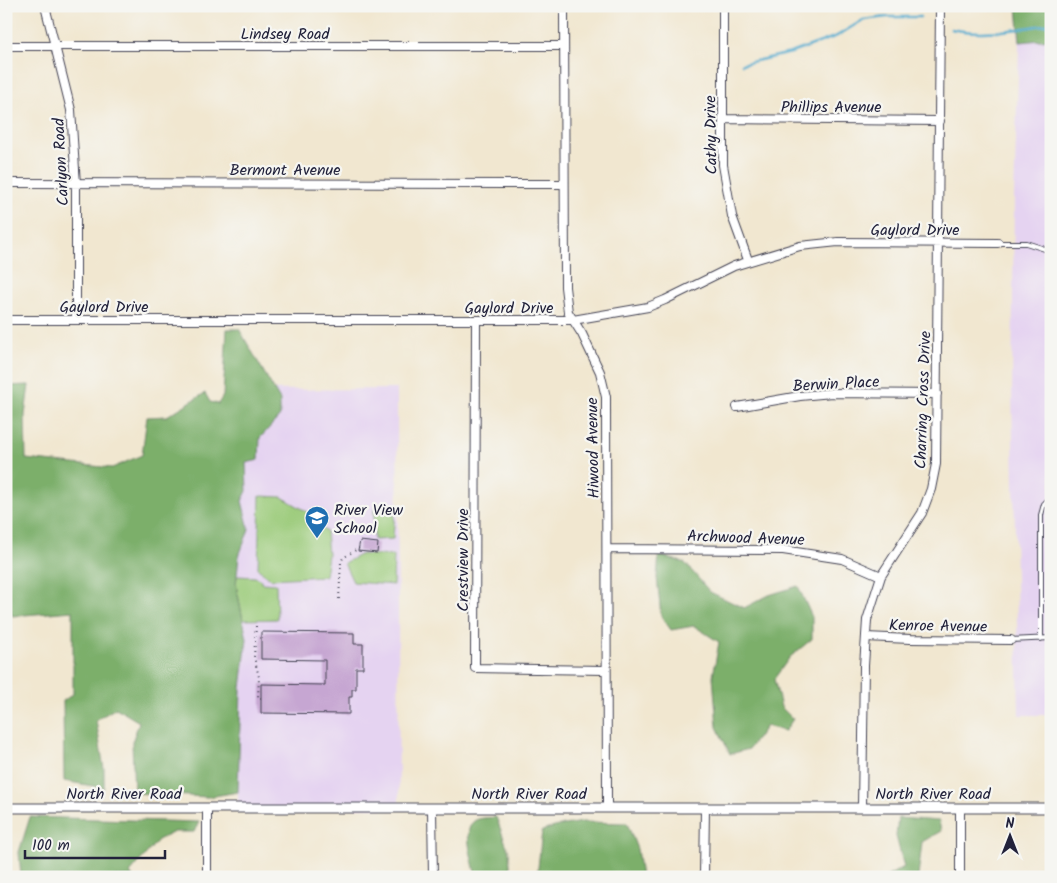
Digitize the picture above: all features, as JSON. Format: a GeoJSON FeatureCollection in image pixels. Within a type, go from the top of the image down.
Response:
{"type":"FeatureCollection","features":[{"type":"Feature","properties":{"kind":"street","name":"Carlyon Road"},"geometry":{"type":"LineString","coordinates":[[45,6],[71,110],[76,184],[76,319]]}},
{"type":"Feature","properties":{"kind":"street","name":"Hiwood Avenue"},"geometry":{"type":"LineString","coordinates":[[564,6],[564,287],[568,312],[600,372],[606,397],[607,808]]}},
{"type":"Feature","properties":{"kind":"street","name":"Cathy Drive"},"geometry":{"type":"LineString","coordinates":[[723,6],[723,165],[727,197],[748,260]]}},
{"type":"Feature","properties":{"kind":"street","name":"Charring Cross Drive"},"geometry":{"type":"LineString","coordinates":[[862,808],[867,620],[881,576],[922,513],[931,490],[936,464],[940,6]]}},
{"type":"Feature","properties":{"kind":"street","name":"Lindsey Road"},"geometry":{"type":"LineString","coordinates":[[6,46],[564,46]]}},
{"type":"Feature","properties":{"kind":"street","name":"Phillips Avenue"},"geometry":{"type":"LineString","coordinates":[[723,119],[940,121]]}},
{"type":"Feature","properties":{"kind":"street","name":"Bermont Avenue"},"geometry":{"type":"LineString","coordinates":[[6,183],[563,184]]}},
{"type":"Feature","properties":{"kind":"street","name":"Gaylord Drive"},"geometry":{"type":"LineString","coordinates":[[6,320],[573,320],[648,306],[748,260],[800,246],[838,242],[998,243]]}},
{"type":"Feature","properties":{"kind":"street","name":"Crestview Drive"},"geometry":{"type":"LineString","coordinates":[[476,321],[475,668],[606,670]]}},
{"type":"Feature","properties":{"kind":"street","name":"Berwin Place"},"geometry":{"type":"LineString","coordinates":[[737,407],[800,396],[832,393],[937,394]]}},
{"type":"Feature","properties":{"kind":"street","name":"Archwood Avenue"},"geometry":{"type":"LineString","coordinates":[[607,549],[783,550],[842,559],[881,576]]}},
{"type":"Feature","properties":{"kind":"street","name":"Kenroe Avenue"},"geometry":{"type":"LineString","coordinates":[[866,636],[910,640],[1011,640]]}},
{"type":"Feature","properties":{"kind":"street","name":"North River Road"},"geometry":{"type":"LineString","coordinates":[[6,808],[1051,808]]}},
{"type":"Feature","properties":{"kind":"street"},"geometry":{"type":"LineString","coordinates":[[207,808],[207,877]]}},
{"type":"Feature","properties":{"kind":"street"},"geometry":{"type":"LineString","coordinates":[[432,808],[433,877]]}},
{"type":"Feature","properties":{"kind":"street"},"geometry":{"type":"LineString","coordinates":[[704,877],[705,808]]}},
{"type":"Feature","properties":{"kind":"street"},"geometry":{"type":"LineString","coordinates":[[960,808],[960,877]]}},
{"type":"Feature","properties":{"kind":"lane"},"geometry":{"type":"LineString","coordinates":[[998,243],[1026,243],[1051,250]]}},
{"type":"Feature","properties":{"kind":"lane"},"geometry":{"type":"LineString","coordinates":[[1041,639],[1041,515],[1044,504],[1051,497]]}},
{"type":"Feature","properties":{"kind":"lane"},"geometry":{"type":"LineString","coordinates":[[1011,640],[1051,638]]}},
{"type":"Feature","properties":{"kind":"path"},"geometry":{"type":"LineString","coordinates":[[340,599],[341,562],[359,548]]}},
{"type":"Feature","properties":{"kind":"path"},"geometry":{"type":"LineString","coordinates":[[256,626],[254,657],[259,677],[258,698],[261,698]]}},
{"type":"Feature","properties":{"kind":"shaded area"},"geometry":{"type":"Polygon","coordinates":[[[1017,6],[1051,6],[1051,715],[1019,715],[1012,394],[1014,197],[1019,46],[1017,6]]]}},
{"type":"Feature","properties":{"kind":"shaded area","name":"River View School"},"geometry":{"type":"Polygon","coordinates":[[[397,389],[399,808],[238,808],[236,390],[397,389]]]}},
{"type":"Feature","properties":{"kind":"green space"},"geometry":{"type":"Polygon","coordinates":[[[1017,6],[1051,6],[1051,39],[1020,42],[1017,6]]]}},
{"type":"Feature","properties":{"kind":"green space"},"geometry":{"type":"Polygon","coordinates":[[[227,329],[239,329],[280,400],[280,416],[260,438],[259,460],[246,463],[247,491],[242,501],[249,529],[239,556],[236,585],[247,639],[241,688],[238,792],[208,797],[134,793],[132,742],[139,722],[116,708],[96,720],[104,769],[104,788],[64,781],[63,701],[73,694],[73,611],[12,616],[6,586],[6,386],[29,385],[25,415],[26,459],[112,468],[142,455],[147,417],[167,416],[205,393],[210,402],[218,404],[223,396],[227,329]]]}},
{"type":"Feature","properties":{"kind":"green space"},"geometry":{"type":"Polygon","coordinates":[[[260,496],[282,497],[306,511],[326,531],[328,555],[325,576],[271,579],[258,569],[260,496]]]}},
{"type":"Feature","properties":{"kind":"green space"},"geometry":{"type":"Polygon","coordinates":[[[374,509],[395,510],[393,539],[374,540],[374,509]]]}},
{"type":"Feature","properties":{"kind":"green space"},"geometry":{"type":"Polygon","coordinates":[[[362,554],[394,556],[393,585],[353,582],[344,563],[362,554]]]}},
{"type":"Feature","properties":{"kind":"green space"},"geometry":{"type":"Polygon","coordinates":[[[659,555],[685,563],[710,592],[744,608],[769,595],[798,586],[812,617],[812,639],[790,657],[774,679],[781,707],[793,719],[785,731],[766,726],[749,749],[730,754],[717,727],[713,676],[719,642],[694,626],[671,630],[661,616],[657,577],[659,555]]]}},
{"type":"Feature","properties":{"kind":"green space"},"geometry":{"type":"Polygon","coordinates":[[[237,576],[255,577],[261,580],[261,583],[276,584],[277,619],[243,620],[236,585],[237,576]]]}},
{"type":"Feature","properties":{"kind":"green space"},"geometry":{"type":"Polygon","coordinates":[[[30,817],[199,822],[194,832],[174,832],[158,840],[130,873],[133,877],[21,877],[19,852],[30,817]]]}},
{"type":"Feature","properties":{"kind":"green space"},"geometry":{"type":"Polygon","coordinates":[[[496,817],[509,852],[511,877],[476,877],[469,840],[470,826],[478,819],[496,817]]]}},
{"type":"Feature","properties":{"kind":"green space"},"geometry":{"type":"Polygon","coordinates":[[[898,818],[939,821],[941,831],[922,842],[918,877],[886,877],[904,867],[896,836],[898,818]]]}},
{"type":"Feature","properties":{"kind":"green space"},"geometry":{"type":"Polygon","coordinates":[[[582,822],[627,823],[637,849],[641,877],[537,877],[542,831],[582,822]]]}},
{"type":"Feature","properties":{"kind":"building"},"geometry":{"type":"Polygon","coordinates":[[[360,541],[378,543],[377,553],[358,551],[360,541]]]}},
{"type":"Feature","properties":{"kind":"building"},"geometry":{"type":"Polygon","coordinates":[[[261,632],[354,633],[354,644],[363,644],[363,668],[356,668],[356,689],[352,689],[352,697],[349,697],[349,714],[261,713],[261,684],[325,685],[325,660],[261,659],[261,632]]]}},
{"type":"Feature","properties":{"kind":"waterway"},"geometry":{"type":"LineString","coordinates":[[742,64],[791,53],[837,36],[863,20],[887,17],[920,17]]}},
{"type":"Feature","properties":{"kind":"waterway"},"geometry":{"type":"LineString","coordinates":[[951,29],[988,32],[1051,24]]}},
{"type":"Feature","properties":{"kind":"place","name":"River View School"},"geometry":{"type":"Point","coordinates":[317,539]}}]}
